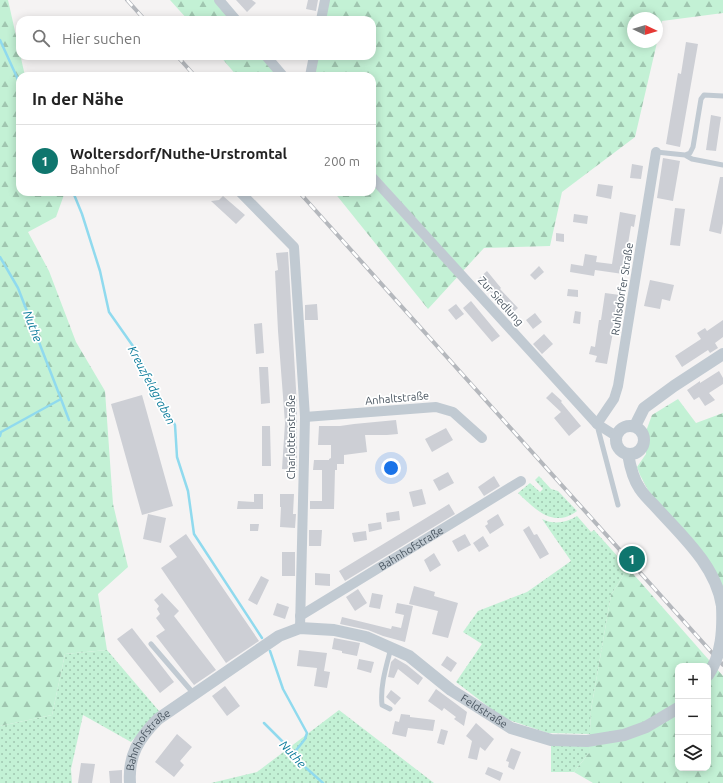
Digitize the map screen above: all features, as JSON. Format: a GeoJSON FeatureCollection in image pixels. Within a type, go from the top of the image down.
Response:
{"type":"FeatureCollection","features":[{"type":"Feature","properties":{"kind":"street"},"geometry":{"type":"LineString","coordinates":[[219,0],[233,16]]}},
{"type":"Feature","properties":{"kind":"street"},"geometry":{"type":"LineString","coordinates":[[322,16],[325,0]]}},
{"type":"Feature","properties":{"kind":"street"},"geometry":{"type":"LineString","coordinates":[[269,60],[280,72]]}},
{"type":"Feature","properties":{"kind":"street"},"geometry":{"type":"LineString","coordinates":[[311,72],[313,60]]}},
{"type":"Feature","properties":{"kind":"street","name":"Ruhlsdorfer Straße"},"geometry":{"type":"LineString","coordinates":[[597,424],[614,399],[618,386],[656,152]]}},
{"type":"Feature","properties":{"kind":"street","name":"Zur Siedlung"},"geometry":{"type":"LineString","coordinates":[[376,181],[597,424],[616,436]]}},
{"type":"Feature","properties":{"kind":"street","name":"Charlottenstraße"},"geometry":{"type":"LineString","coordinates":[[244,196],[294,247],[304,417],[300,622]]}},
{"type":"Feature","properties":{"kind":"street"},"geometry":{"type":"LineString","coordinates":[[635,426],[644,408],[674,386],[723,354]]}},
{"type":"Feature","properties":{"kind":"street","name":"Anhaltstraße"},"geometry":{"type":"LineString","coordinates":[[304,417],[436,407],[453,412],[482,438]]}},
{"type":"Feature","properties":{"kind":"street"},"geometry":{"type":"LineString","coordinates":[[626,426],[635,426],[642,433],[644,442],[640,450],[632,454],[623,453],[616,446],[616,436],[621,428],[626,426]]}},
{"type":"Feature","properties":{"kind":"street"},"geometry":{"type":"LineString","coordinates":[[628,454],[631,470],[639,488],[691,546],[706,566],[716,584],[722,606],[723,624],[721,641],[715,663],[711,670]]}},
{"type":"Feature","properties":{"kind":"street","name":"Bahnhofstraße"},"geometry":{"type":"LineString","coordinates":[[130,783],[133,753],[144,733],[158,719],[300,622],[521,482]]}},
{"type":"Feature","properties":{"kind":"street","name":"Feldstraße"},"geometry":{"type":"LineString","coordinates":[[300,622],[366,637],[409,656],[451,690],[511,728],[551,740],[587,741],[624,735],[646,727],[675,710]]}},
{"type":"Feature","properties":{"kind":"lane"},"geometry":{"type":"LineString","coordinates":[[685,155],[690,153],[692,147],[701,99],[704,95],[723,96]]}},
{"type":"Feature","properties":{"kind":"lane"},"geometry":{"type":"LineString","coordinates":[[656,152],[685,155],[692,159],[723,165]]}},
{"type":"Feature","properties":{"kind":"lane"},"geometry":{"type":"LineString","coordinates":[[597,424],[618,505]]}},
{"type":"Feature","properties":{"kind":"lane"},"geometry":{"type":"LineString","coordinates":[[151,644],[194,694]]}},
{"type":"Feature","properties":{"kind":"lane"},"geometry":{"type":"LineString","coordinates":[[390,709],[382,705],[381,696],[391,648]]}},
{"type":"Feature","properties":{"kind":"green space"},"geometry":{"type":"Polygon","coordinates":[[[0,0],[8,0],[16,36],[16,60],[21,60],[24,72],[16,72],[16,196],[64,196],[56,217],[28,232],[49,271],[76,342],[105,391],[113,504],[128,567],[98,594],[107,650],[65,654],[52,715],[0,726],[0,0]]]}},
{"type":"Feature","properties":{"kind":"green space"},"geometry":{"type":"Polygon","coordinates":[[[170,0],[219,0],[233,16],[184,16],[170,0]]]}},
{"type":"Feature","properties":{"kind":"green space"},"geometry":{"type":"Polygon","coordinates":[[[325,0],[723,0],[723,13],[663,21],[663,12],[627,12],[627,48],[656,48],[635,137],[562,192],[550,246],[484,248],[428,309],[337,196],[376,196],[376,72],[311,72],[313,60],[376,60],[376,16],[322,16],[325,0]]]}},
{"type":"Feature","properties":{"kind":"green space"},"geometry":{"type":"Polygon","coordinates":[[[223,60],[269,60],[280,72],[234,72],[223,60]]]}},
{"type":"Feature","properties":{"kind":"green space"},"geometry":{"type":"Polygon","coordinates":[[[678,399],[696,423],[723,413],[723,587],[648,490],[637,467],[646,454],[645,434],[652,415],[678,399]]]}},
{"type":"Feature","properties":{"kind":"green space"},"geometry":{"type":"Polygon","coordinates":[[[539,476],[551,489],[558,491],[577,511],[560,518],[545,515],[518,493],[530,483],[540,492],[543,489],[535,480],[539,476]]]}},
{"type":"Feature","properties":{"kind":"green space"},"geometry":{"type":"Polygon","coordinates":[[[577,516],[591,532],[594,530],[628,568],[611,595],[591,710],[590,734],[548,733],[503,718],[456,682],[482,644],[463,632],[478,611],[527,592],[571,561],[542,519],[555,523],[569,520],[577,516]]]}},
{"type":"Feature","properties":{"kind":"green space"},"geometry":{"type":"Polygon","coordinates":[[[628,568],[723,676],[723,783],[593,783],[574,772],[589,753],[591,710],[611,595],[628,568]]]}},
{"type":"Feature","properties":{"kind":"green space"},"geometry":{"type":"Polygon","coordinates":[[[107,650],[159,711],[131,742],[83,715],[71,769],[72,783],[0,783],[0,726],[52,715],[65,654],[107,650]]]}},
{"type":"Feature","properties":{"kind":"green space"},"geometry":{"type":"Polygon","coordinates":[[[339,710],[434,783],[211,783],[257,772],[339,710]]]}},
{"type":"Feature","properties":{"kind":"green space"},"geometry":{"type":"Polygon","coordinates":[[[551,746],[590,746],[589,753],[574,772],[551,772],[551,746]]]}},
{"type":"Feature","properties":{"kind":"building"},"geometry":{"type":"Polygon","coordinates":[[[236,0],[252,0],[256,3],[247,12],[236,0]]]}},
{"type":"Feature","properties":{"kind":"building"},"geometry":{"type":"Polygon","coordinates":[[[308,0],[318,0],[316,11],[306,9],[308,0]]]}},
{"type":"Feature","properties":{"kind":"building"},"geometry":{"type":"Polygon","coordinates":[[[686,42],[698,44],[680,147],[666,144],[678,73],[681,74],[686,42]]]}},
{"type":"Feature","properties":{"kind":"building"},"geometry":{"type":"Polygon","coordinates":[[[711,115],[721,117],[716,151],[706,150],[711,115]]]}},
{"type":"Feature","properties":{"kind":"building"},"geometry":{"type":"Polygon","coordinates":[[[663,158],[680,161],[673,201],[657,198],[663,158]]]}},
{"type":"Feature","properties":{"kind":"building"},"geometry":{"type":"Polygon","coordinates":[[[632,164],[643,166],[641,179],[630,178],[632,164]]]}},
{"type":"Feature","properties":{"kind":"building"},"geometry":{"type":"Polygon","coordinates":[[[720,177],[723,177],[723,223],[721,234],[709,231],[720,177]]]}},
{"type":"Feature","properties":{"kind":"building"},"geometry":{"type":"Polygon","coordinates":[[[598,184],[613,186],[611,199],[596,196],[598,184]]]}},
{"type":"Feature","properties":{"kind":"building"},"geometry":{"type":"Polygon","coordinates":[[[223,196],[245,215],[236,224],[211,201],[219,200],[223,196]]]}},
{"type":"Feature","properties":{"kind":"building"},"geometry":{"type":"Polygon","coordinates":[[[675,208],[685,209],[680,246],[670,245],[675,208]]]}},
{"type":"Feature","properties":{"kind":"building"},"geometry":{"type":"Polygon","coordinates":[[[620,212],[636,215],[634,227],[631,226],[623,274],[595,270],[594,276],[570,272],[571,264],[583,266],[585,254],[597,256],[596,262],[612,264],[620,212]]]}},
{"type":"Feature","properties":{"kind":"building"},"geometry":{"type":"Polygon","coordinates":[[[574,214],[588,216],[587,224],[573,222],[574,214]]]}},
{"type":"Feature","properties":{"kind":"building"},"geometry":{"type":"Polygon","coordinates":[[[556,233],[564,234],[564,242],[556,241],[556,233]]]}},
{"type":"Feature","properties":{"kind":"building"},"geometry":{"type":"Polygon","coordinates":[[[288,252],[297,406],[297,470],[282,469],[285,423],[275,271],[278,270],[276,253],[288,252]]]}},
{"type":"Feature","properties":{"kind":"building"},"geometry":{"type":"Polygon","coordinates":[[[539,266],[544,272],[535,280],[530,275],[539,266]]]}},
{"type":"Feature","properties":{"kind":"building"},"geometry":{"type":"Polygon","coordinates":[[[487,271],[501,288],[500,289],[518,308],[509,316],[495,301],[497,299],[477,280],[487,271]]]}},
{"type":"Feature","properties":{"kind":"building"},"geometry":{"type":"Polygon","coordinates":[[[650,280],[674,285],[670,301],[662,299],[660,309],[644,306],[650,280]]]}},
{"type":"Feature","properties":{"kind":"building"},"geometry":{"type":"Polygon","coordinates":[[[568,289],[578,290],[578,297],[567,296],[568,289]]]}},
{"type":"Feature","properties":{"kind":"building"},"geometry":{"type":"Polygon","coordinates":[[[605,293],[620,295],[607,364],[595,362],[597,356],[589,354],[591,346],[595,347],[605,293]]]}},
{"type":"Feature","properties":{"kind":"building"},"geometry":{"type":"Polygon","coordinates":[[[471,301],[500,336],[492,342],[463,308],[471,301]]]}},
{"type":"Feature","properties":{"kind":"building"},"geometry":{"type":"Polygon","coordinates":[[[317,304],[318,320],[305,320],[305,305],[317,304]]]}},
{"type":"Feature","properties":{"kind":"building"},"geometry":{"type":"Polygon","coordinates":[[[456,304],[464,314],[456,320],[448,310],[456,304]]]}},
{"type":"Feature","properties":{"kind":"building"},"geometry":{"type":"Polygon","coordinates":[[[575,311],[581,312],[580,324],[573,323],[575,311]]]}},
{"type":"Feature","properties":{"kind":"building"},"geometry":{"type":"Polygon","coordinates":[[[535,313],[542,322],[533,329],[526,320],[535,313]]]}},
{"type":"Feature","properties":{"kind":"building"},"geometry":{"type":"Polygon","coordinates":[[[723,320],[723,337],[715,343],[718,348],[710,353],[708,350],[682,367],[675,356],[701,339],[697,333],[705,328],[707,331],[723,320]]]}},
{"type":"Feature","properties":{"kind":"building"},"geometry":{"type":"Polygon","coordinates":[[[262,323],[264,353],[256,354],[254,324],[262,323]]]}},
{"type":"Feature","properties":{"kind":"building"},"geometry":{"type":"Polygon","coordinates":[[[544,334],[553,344],[542,354],[533,344],[544,334]]]}},
{"type":"Feature","properties":{"kind":"building"},"geometry":{"type":"Polygon","coordinates":[[[259,367],[268,367],[270,403],[261,404],[259,367]]]}},
{"type":"Feature","properties":{"kind":"building"},"geometry":{"type":"Polygon","coordinates":[[[719,371],[723,378],[723,384],[709,393],[715,400],[705,406],[699,397],[694,400],[687,390],[719,371]]]}},
{"type":"Feature","properties":{"kind":"building"},"geometry":{"type":"Polygon","coordinates":[[[552,392],[562,401],[561,402],[581,426],[569,436],[554,418],[561,412],[546,398],[552,392]]]}},
{"type":"Feature","properties":{"kind":"building"},"geometry":{"type":"Polygon","coordinates":[[[142,395],[173,506],[142,515],[111,404],[142,395]]]}},
{"type":"Feature","properties":{"kind":"building"},"geometry":{"type":"Polygon","coordinates":[[[396,420],[398,434],[365,435],[367,452],[344,455],[344,464],[337,464],[337,470],[335,470],[334,509],[310,509],[310,501],[322,501],[322,470],[313,470],[314,460],[329,460],[331,458],[331,445],[318,445],[319,426],[340,426],[396,420]]]}},
{"type":"Feature","properties":{"kind":"building"},"geometry":{"type":"Polygon","coordinates":[[[262,426],[270,426],[271,466],[262,466],[262,426]]]}},
{"type":"Feature","properties":{"kind":"building"},"geometry":{"type":"Polygon","coordinates":[[[446,428],[453,440],[432,452],[425,439],[446,428]]]}},
{"type":"Feature","properties":{"kind":"building"},"geometry":{"type":"Polygon","coordinates":[[[448,472],[454,483],[439,491],[433,480],[448,472]]]}},
{"type":"Feature","properties":{"kind":"building"},"geometry":{"type":"Polygon","coordinates":[[[494,476],[500,486],[484,496],[478,487],[494,476]]]}},
{"type":"Feature","properties":{"kind":"building"},"geometry":{"type":"Polygon","coordinates":[[[422,489],[426,504],[413,507],[409,492],[422,489]]]}},
{"type":"Feature","properties":{"kind":"building"},"geometry":{"type":"Polygon","coordinates":[[[254,494],[263,494],[263,509],[237,509],[238,501],[254,502],[254,494]]]}},
{"type":"Feature","properties":{"kind":"building"},"geometry":{"type":"Polygon","coordinates":[[[280,494],[294,494],[293,514],[296,514],[295,528],[280,527],[280,494]]]}},
{"type":"Feature","properties":{"kind":"building"},"geometry":{"type":"Polygon","coordinates":[[[449,504],[455,514],[345,581],[339,571],[449,504]]]}},
{"type":"Feature","properties":{"kind":"building"},"geometry":{"type":"Polygon","coordinates":[[[399,511],[400,520],[387,522],[386,513],[399,511]]]}},
{"type":"Feature","properties":{"kind":"building"},"geometry":{"type":"Polygon","coordinates":[[[148,514],[166,518],[161,543],[143,539],[148,514]]]}},
{"type":"Feature","properties":{"kind":"building"},"geometry":{"type":"Polygon","coordinates":[[[498,514],[504,525],[490,534],[485,526],[488,524],[487,521],[498,514]]]}},
{"type":"Feature","properties":{"kind":"building"},"geometry":{"type":"Polygon","coordinates":[[[381,522],[382,529],[369,532],[368,524],[381,522]]]}},
{"type":"Feature","properties":{"kind":"building"},"geometry":{"type":"Polygon","coordinates":[[[250,524],[259,524],[258,531],[250,531],[250,524]]]}},
{"type":"Feature","properties":{"kind":"building"},"geometry":{"type":"Polygon","coordinates":[[[529,526],[534,535],[537,534],[549,554],[540,559],[523,530],[529,526]]]}},
{"type":"Feature","properties":{"kind":"building"},"geometry":{"type":"Polygon","coordinates":[[[309,530],[322,530],[321,546],[309,546],[309,530]]]}},
{"type":"Feature","properties":{"kind":"building"},"geometry":{"type":"Polygon","coordinates":[[[366,531],[367,540],[354,542],[352,533],[366,531]]]}},
{"type":"Feature","properties":{"kind":"building"},"geometry":{"type":"Polygon","coordinates":[[[186,534],[259,641],[226,663],[161,568],[177,557],[169,546],[186,534]]]}},
{"type":"Feature","properties":{"kind":"building"},"geometry":{"type":"Polygon","coordinates":[[[465,534],[471,545],[458,552],[452,541],[465,534]]]}},
{"type":"Feature","properties":{"kind":"building"},"geometry":{"type":"Polygon","coordinates":[[[483,536],[489,546],[479,552],[473,543],[483,536]]]}},
{"type":"Feature","properties":{"kind":"building"},"geometry":{"type":"Polygon","coordinates":[[[282,552],[295,552],[295,576],[282,576],[282,552]]]}},
{"type":"Feature","properties":{"kind":"building"},"geometry":{"type":"Polygon","coordinates":[[[434,553],[441,565],[430,572],[424,560],[434,553]]]}},
{"type":"Feature","properties":{"kind":"building"},"geometry":{"type":"Polygon","coordinates":[[[315,573],[330,574],[330,586],[315,585],[315,573]]]}},
{"type":"Feature","properties":{"kind":"building"},"geometry":{"type":"Polygon","coordinates":[[[261,576],[269,580],[257,605],[248,600],[261,576]]]}},
{"type":"Feature","properties":{"kind":"building"},"geometry":{"type":"Polygon","coordinates":[[[414,586],[435,592],[434,596],[458,603],[448,638],[432,634],[438,611],[409,604],[414,586]]]}},
{"type":"Feature","properties":{"kind":"building"},"geometry":{"type":"Polygon","coordinates":[[[358,589],[367,603],[355,611],[346,597],[358,589]]]}},
{"type":"Feature","properties":{"kind":"building"},"geometry":{"type":"Polygon","coordinates":[[[162,593],[179,611],[174,616],[216,670],[194,685],[156,636],[165,630],[156,618],[160,614],[157,609],[159,606],[154,600],[162,593]]]}},
{"type":"Feature","properties":{"kind":"building"},"geometry":{"type":"Polygon","coordinates":[[[372,593],[383,595],[380,609],[369,607],[372,593]]]}},
{"type":"Feature","properties":{"kind":"building"},"geometry":{"type":"Polygon","coordinates":[[[277,603],[289,607],[285,619],[273,615],[277,603]]]}},
{"type":"Feature","properties":{"kind":"building"},"geometry":{"type":"Polygon","coordinates":[[[397,603],[413,606],[405,642],[368,630],[340,624],[342,617],[391,629],[392,626],[401,628],[404,615],[395,613],[397,603]]]}},
{"type":"Feature","properties":{"kind":"building"},"geometry":{"type":"Polygon","coordinates":[[[132,628],[174,682],[160,693],[117,639],[132,628]]]}},
{"type":"Feature","properties":{"kind":"building"},"geometry":{"type":"Polygon","coordinates":[[[334,638],[360,643],[357,656],[332,649],[334,638]]]}},
{"type":"Feature","properties":{"kind":"building"},"geometry":{"type":"Polygon","coordinates":[[[299,650],[327,653],[324,671],[330,672],[327,688],[314,686],[317,668],[297,666],[299,650]]]}},
{"type":"Feature","properties":{"kind":"building"},"geometry":{"type":"Polygon","coordinates":[[[447,656],[457,663],[451,672],[441,665],[447,656]]]}},
{"type":"Feature","properties":{"kind":"building"},"geometry":{"type":"Polygon","coordinates":[[[395,658],[407,665],[423,678],[418,685],[398,669],[394,678],[388,677],[391,662],[395,658]]]}},
{"type":"Feature","properties":{"kind":"building"},"geometry":{"type":"Polygon","coordinates":[[[359,659],[374,662],[371,673],[357,669],[359,659]]]}},
{"type":"Feature","properties":{"kind":"building"},"geometry":{"type":"Polygon","coordinates":[[[225,686],[240,706],[227,716],[212,696],[225,686]]]}},
{"type":"Feature","properties":{"kind":"building"},"geometry":{"type":"Polygon","coordinates":[[[436,689],[467,712],[464,726],[454,719],[456,717],[444,708],[442,711],[428,701],[436,689]]]}},
{"type":"Feature","properties":{"kind":"building"},"geometry":{"type":"Polygon","coordinates":[[[391,690],[401,698],[395,705],[386,697],[391,690]]]}},
{"type":"Feature","properties":{"kind":"building"},"geometry":{"type":"Polygon","coordinates":[[[401,714],[410,715],[410,717],[435,720],[433,731],[408,728],[406,737],[392,734],[395,721],[399,722],[401,714]]]}},
{"type":"Feature","properties":{"kind":"building"},"geometry":{"type":"Polygon","coordinates":[[[476,723],[494,739],[485,751],[480,747],[477,760],[468,758],[472,741],[466,736],[476,723]]]}},
{"type":"Feature","properties":{"kind":"building"},"geometry":{"type":"Polygon","coordinates":[[[441,729],[448,731],[444,745],[437,743],[441,729]]]}},
{"type":"Feature","properties":{"kind":"building"},"geometry":{"type":"Polygon","coordinates":[[[177,734],[192,747],[180,761],[184,765],[174,777],[155,762],[177,734]]]}},
{"type":"Feature","properties":{"kind":"building"},"geometry":{"type":"Polygon","coordinates":[[[511,748],[521,752],[514,770],[508,767],[509,762],[506,761],[511,748]]]}},
{"type":"Feature","properties":{"kind":"building"},"geometry":{"type":"Polygon","coordinates":[[[81,763],[95,764],[92,783],[78,783],[81,763]]]}},
{"type":"Feature","properties":{"kind":"building"},"geometry":{"type":"Polygon","coordinates":[[[488,767],[503,773],[500,781],[485,774],[488,767]]]}},
{"type":"Feature","properties":{"kind":"building"},"geometry":{"type":"Polygon","coordinates":[[[122,770],[122,783],[110,783],[109,771],[122,770]]]}},
{"type":"Feature","properties":{"kind":"waterway","name":"Kreuzfeldgraben"},"geometry":{"type":"LineString","coordinates":[[0,40],[16,75]]}},
{"type":"Feature","properties":{"kind":"waterway","name":"Kreuzfeldgraben"},"geometry":{"type":"LineString","coordinates":[[75,196],[82,214],[100,271],[109,312],[135,349],[175,425],[177,457],[188,491],[194,534],[262,638]]}},
{"type":"Feature","properties":{"kind":"waterway","name":"Nuthe"},"geometry":{"type":"LineString","coordinates":[[0,257],[18,288],[61,399],[1,432],[0,436]]}},
{"type":"Feature","properties":{"kind":"waterway","name":"Nuthe"},"geometry":{"type":"LineString","coordinates":[[61,399],[69,420]]}},
{"type":"Feature","properties":{"kind":"waterway","name":"Kreuzfeldgraben"},"geometry":{"type":"LineString","coordinates":[[270,651],[283,689],[307,733],[305,739],[294,753]]}},
{"type":"Feature","properties":{"kind":"waterway","name":"Kreuzfeldgraben"},"geometry":{"type":"LineString","coordinates":[[264,723],[294,753],[296,759],[323,783]]}},
{"type":"Feature","properties":{"kind":"railway"},"geometry":{"type":"LineString","coordinates":[[127,0],[141,16]]}},
{"type":"Feature","properties":{"kind":"railway"},"geometry":{"type":"LineString","coordinates":[[181,60],[191,72]]}},
{"type":"Feature","properties":{"kind":"railway"},"geometry":{"type":"LineString","coordinates":[[303,196],[723,665]]}},
{"type":"Feature","properties":{"kind":"place","name":"Woltersdorf/Nuthe-Urstromtal"},"geometry":{"type":"Point","coordinates":[632,559]}}]}
